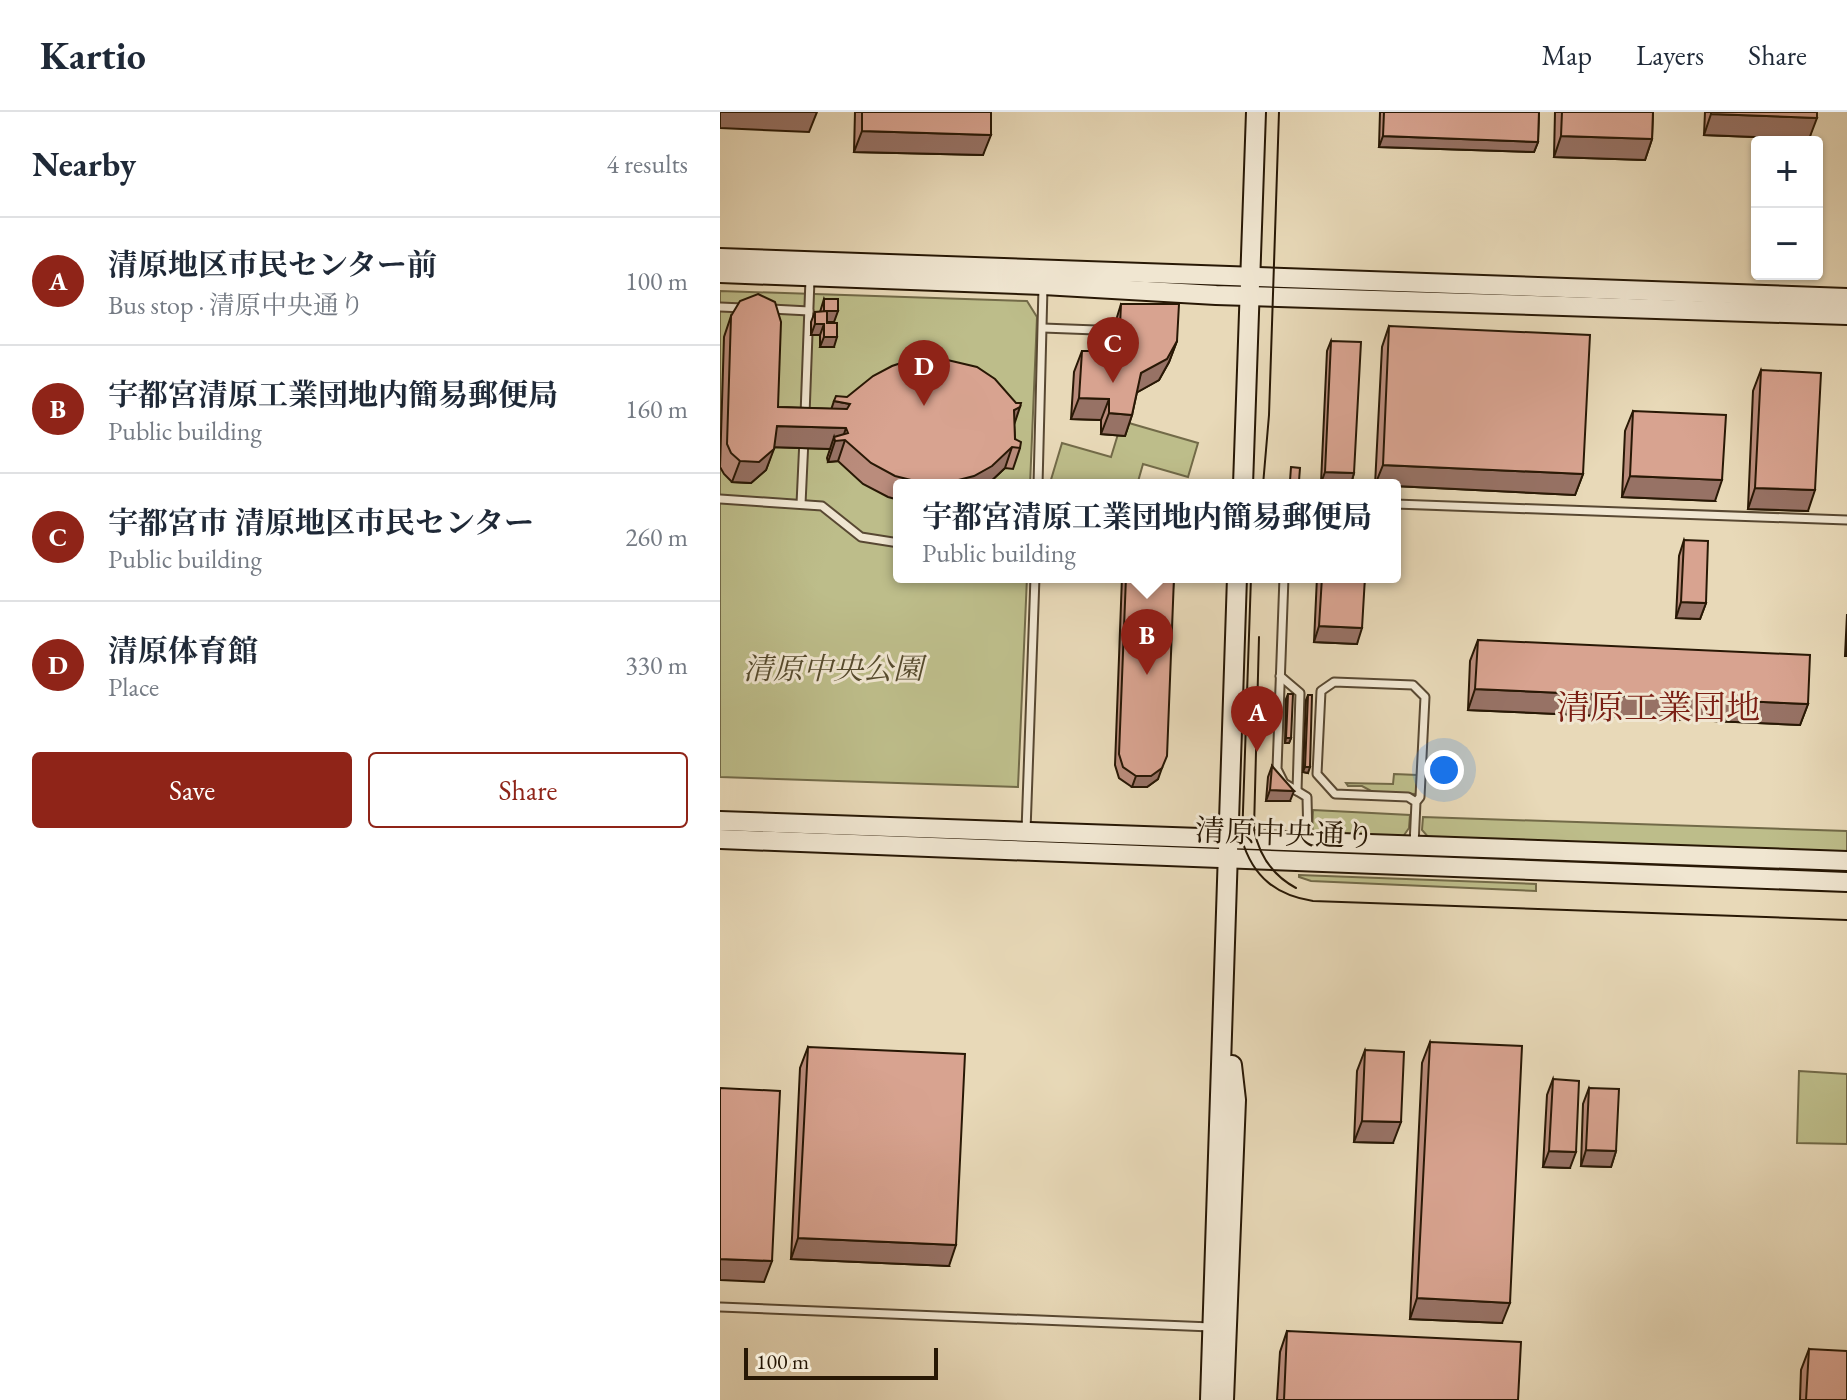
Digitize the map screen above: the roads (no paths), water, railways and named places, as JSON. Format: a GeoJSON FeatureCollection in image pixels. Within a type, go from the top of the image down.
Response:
{"type":"FeatureCollection","features":[{"type":"Feature","properties":{"kind":"street"},"geometry":{"type":"LineString","coordinates":[[1243,479],[1256,112]]}},
{"type":"Feature","properties":{"kind":"street"},"geometry":{"type":"LineString","coordinates":[[720,258],[1044,277],[1133,292],[1847,315]]}},
{"type":"Feature","properties":{"kind":"street"},"geometry":{"type":"LineString","coordinates":[[720,273],[810,277],[1250,275],[1847,298]]}},
{"type":"Feature","properties":{"kind":"street"},"geometry":{"type":"LineString","coordinates":[[1210,1400],[1237,583]]}},
{"type":"Feature","properties":{"kind":"street","name":"清原中央通り"},"geometry":{"type":"LineString","coordinates":[[720,821],[1026,843]]}},
{"type":"Feature","properties":{"kind":"street","name":"清原中央通り"},"geometry":{"type":"LineString","coordinates":[[720,839],[1228,849],[1847,882]]}},
{"type":"Feature","properties":{"kind":"street","name":"清原中央通り"},"geometry":{"type":"LineString","coordinates":[[1228,849],[1308,842],[1847,861]]}},
{"type":"Feature","properties":{"kind":"street"},"geometry":{"type":"LineString","coordinates":[[1224,1400],[1236,1100],[1225,987]]}},
{"type":"Feature","properties":{"kind":"lane"},"geometry":{"type":"LineString","coordinates":[[801,504],[810,277]]}},
{"type":"Feature","properties":{"kind":"lane"},"geometry":{"type":"LineString","coordinates":[[1038,479],[1044,277]]}},
{"type":"Feature","properties":{"kind":"lane"},"geometry":{"type":"LineString","coordinates":[[720,307],[750,308]]}},
{"type":"Feature","properties":{"kind":"lane"},"geometry":{"type":"LineString","coordinates":[[764,309],[809,311]]}},
{"type":"Feature","properties":{"kind":"lane"},"geometry":{"type":"LineString","coordinates":[[1043,328],[1096,330]]}},
{"type":"Feature","properties":{"kind":"lane"},"geometry":{"type":"LineString","coordinates":[[720,499],[822,506],[861,537],[893,542]]}},
{"type":"Feature","properties":{"kind":"lane"},"geometry":{"type":"LineString","coordinates":[[1401,504],[1847,520]]}},
{"type":"Feature","properties":{"kind":"lane"},"geometry":{"type":"LineString","coordinates":[[1026,843],[1035,583]]}},
{"type":"Feature","properties":{"kind":"lane"},"geometry":{"type":"LineString","coordinates":[[1284,583],[1277,769],[1284,783],[1309,801],[1308,842]]}},
{"type":"Feature","properties":{"kind":"lane"},"geometry":{"type":"LineString","coordinates":[[1280,676],[1300,693],[1297,791]]}},
{"type":"Feature","properties":{"kind":"lane"},"geometry":{"type":"LineString","coordinates":[[1414,845],[1416,802],[1420,797],[1425,697],[1413,685],[1334,682],[1321,691],[1319,778],[1338,794],[1408,797],[1416,802]]}},
{"type":"Feature","properties":{"kind":"lane"},"geometry":{"type":"LineString","coordinates":[[720,1307],[1213,1327]]}},
{"type":"Feature","properties":{"kind":"tram line"},"geometry":{"type":"LineString","coordinates":[[1264,479],[1269,415],[1279,112]]}},
{"type":"Feature","properties":{"kind":"tram line"},"geometry":{"type":"LineString","coordinates":[[1251,583],[1242,840],[1260,874],[1277,889],[1313,901],[1847,920]]}},
{"type":"Feature","properties":{"kind":"tram line"},"geometry":{"type":"LineString","coordinates":[[1259,637],[1254,829],[1259,848],[1268,864],[1296,888]]}},
{"type":"Feature","properties":{"kind":"place","name":"宇都宮市 清原地区市民センター"},"geometry":{"type":"Point","coordinates":[1113,383]}},
{"type":"Feature","properties":{"kind":"place","name":"清原体育館"},"geometry":{"type":"Point","coordinates":[924,406]}},
{"type":"Feature","properties":{"kind":"place","name":"宇都宮清原工業団地内簡易郵便局"},"geometry":{"type":"Point","coordinates":[1147,675]}},
{"type":"Feature","properties":{"kind":"place","name":"清原地区市民センター前"},"geometry":{"type":"Point","coordinates":[1257,752]}},
{"type":"Feature","properties":{"kind":"district","name":"清原工業団地"},"geometry":{"type":"Point","coordinates":[1658,707]}},
{"type":"Feature","properties":{"kind":"park label","name":"清原中央公園"},"geometry":{"type":"Point","coordinates":[833,668]}}]}
